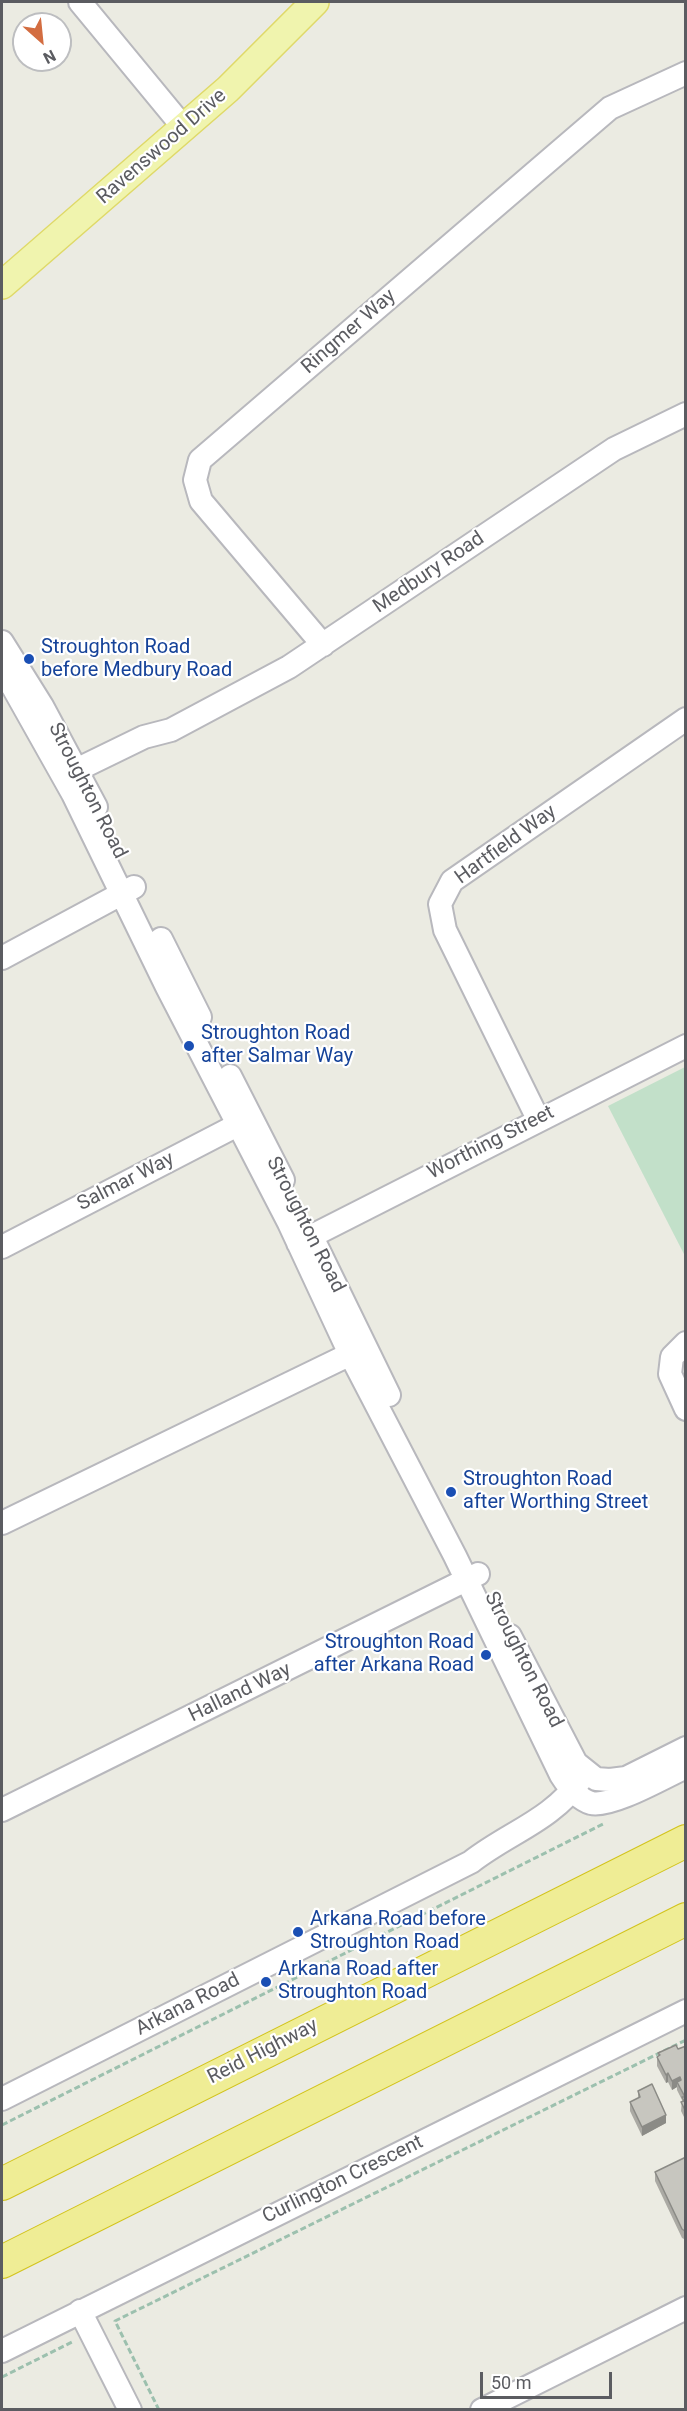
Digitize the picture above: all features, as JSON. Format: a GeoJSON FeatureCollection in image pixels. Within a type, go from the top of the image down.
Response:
{"type":"FeatureCollection","features":[{"type":"Feature","properties":{"kind":"highway","name":"Reid Highway"},"geometry":{"type":"LineString","coordinates":[[2,2184],[686,1841]]}},
{"type":"Feature","properties":{"kind":"highway"},"geometry":{"type":"LineString","coordinates":[[2,2262],[686,1920]]}},
{"type":"Feature","properties":{"kind":"main road","name":"Ravenswood Drive"},"geometry":{"type":"LineString","coordinates":[[2,285],[179,122],[291,2]]}},
{"type":"Feature","properties":{"kind":"main road","name":"Ravenswood Drive"},"geometry":{"type":"LineString","coordinates":[[2,262],[266,53],[315,2]]}},
{"type":"Feature","properties":{"kind":"street"},"geometry":{"type":"LineString","coordinates":[[80,2],[179,122]]}},
{"type":"Feature","properties":{"kind":"street","name":"Ringmer Way"},"geometry":{"type":"LineString","coordinates":[[322,645],[201,501],[195,480],[200,460],[610,108],[686,73]]}},
{"type":"Feature","properties":{"kind":"street","name":"Medbury Road"},"geometry":{"type":"LineString","coordinates":[[74,780],[144,737],[171,730],[289,667],[614,450],[686,414]]}},
{"type":"Feature","properties":{"kind":"street","name":"Stroughton Road"},"geometry":{"type":"LineString","coordinates":[[2,642],[42,706],[74,780],[472,1577],[561,1775],[578,1795]]}},
{"type":"Feature","properties":{"kind":"street","name":"Stroughton Road"},"geometry":{"type":"LineString","coordinates":[[2,670],[74,780]]}},
{"type":"Feature","properties":{"kind":"street","name":"Hartfield Way"},"geometry":{"type":"LineString","coordinates":[[538,1119],[445,930],[440,904],[452,881],[686,719]]}},
{"type":"Feature","properties":{"kind":"street"},"geometry":{"type":"LineString","coordinates":[[2,958],[129,890]]}},
{"type":"Feature","properties":{"kind":"street","name":"Worthing Street"},"geometry":{"type":"LineString","coordinates":[[305,1239],[686,1046]]}},
{"type":"Feature","properties":{"kind":"street","name":"Salmar Way"},"geometry":{"type":"LineString","coordinates":[[2,1247],[244,1121]]}},
{"type":"Feature","properties":{"kind":"street"},"geometry":{"type":"LineString","coordinates":[[686,1343],[672,1357],[670,1374],[686,1409]]}},
{"type":"Feature","properties":{"kind":"street"},"geometry":{"type":"LineString","coordinates":[[2,1523],[358,1350]]}},
{"type":"Feature","properties":{"kind":"street","name":"Stroughton Road"},"geometry":{"type":"LineString","coordinates":[[472,1577],[576,1762],[591,1775]]}},
{"type":"Feature","properties":{"kind":"street","name":"Halland Way"},"geometry":{"type":"LineString","coordinates":[[2,1810],[472,1577]]}},
{"type":"Feature","properties":{"kind":"street"},"geometry":{"type":"LineString","coordinates":[[591,1775],[610,1780],[626,1778],[686,1748]]}},
{"type":"Feature","properties":{"kind":"street"},"geometry":{"type":"LineString","coordinates":[[578,1795],[608,1812],[625,1796],[686,1767]]}},
{"type":"Feature","properties":{"kind":"street","name":"Arkana Road"},"geometry":{"type":"LineString","coordinates":[[2,2099],[471,1862],[492,1859],[534,1837],[568,1814],[591,1775]]}},
{"type":"Feature","properties":{"kind":"street","name":"Curlington Crescent"},"geometry":{"type":"LineString","coordinates":[[2,2351],[686,2010]]}},
{"type":"Feature","properties":{"kind":"street"},"geometry":{"type":"LineString","coordinates":[[81,2311],[130,2409]]}},
{"type":"Feature","properties":{"kind":"street"},"geometry":{"type":"LineString","coordinates":[[482,2409],[682,2317]]}},
{"type":"Feature","properties":{"kind":"path"},"geometry":{"type":"LineString","coordinates":[[2,2125],[608,1812]]}},
{"type":"Feature","properties":{"kind":"path"},"geometry":{"type":"LineString","coordinates":[[2,2377],[686,2040]]}},
{"type":"Feature","properties":{"kind":"path"},"geometry":{"type":"LineString","coordinates":[[116,2320],[159,2409]]}},
{"type":"Feature","properties":{"kind":"green space"},"geometry":{"type":"Polygon","coordinates":[[[685,1067],[685,1256],[608,1106],[685,1067]]]}},
{"type":"Feature","properties":{"kind":"building"},"geometry":{"type":"Polygon","coordinates":[[[676,2045],[678,2049],[686,2046],[686,2112],[681,2102],[684,2101],[682,2097],[685,2097],[677,2082],[681,2080],[680,2077],[672,2081],[668,2073],[666,2075],[657,2057],[660,2055],[658,2053],[676,2045]]]}},
{"type":"Feature","properties":{"kind":"building"},"geometry":{"type":"Polygon","coordinates":[[[652,2084],[666,2115],[642,2127],[630,2102],[640,2097],[638,2091],[652,2084]]]}},
{"type":"Feature","properties":{"kind":"building"},"geometry":{"type":"Polygon","coordinates":[[[686,2157],[686,2232],[682,2229],[655,2172],[686,2157]]]}},
{"type":"Feature","properties":{"kind":"place","name":"Stroughton Road before Medbury Road"},"geometry":{"type":"Point","coordinates":[29,659]}},
{"type":"Feature","properties":{"kind":"place","name":"Stroughton Road after Salmar Way"},"geometry":{"type":"Point","coordinates":[189,1046]}},
{"type":"Feature","properties":{"kind":"place","name":"Stroughton Road after Worthing Street"},"geometry":{"type":"Point","coordinates":[451,1492]}},
{"type":"Feature","properties":{"kind":"place","name":"Stroughton Road after Arkana Road"},"geometry":{"type":"Point","coordinates":[486,1655]}},
{"type":"Feature","properties":{"kind":"place","name":"Arkana Road before Stroughton Road"},"geometry":{"type":"Point","coordinates":[298,1932]}},
{"type":"Feature","properties":{"kind":"place","name":"Arkana Road after Stroughton Road"},"geometry":{"type":"Point","coordinates":[266,1982]}}]}
